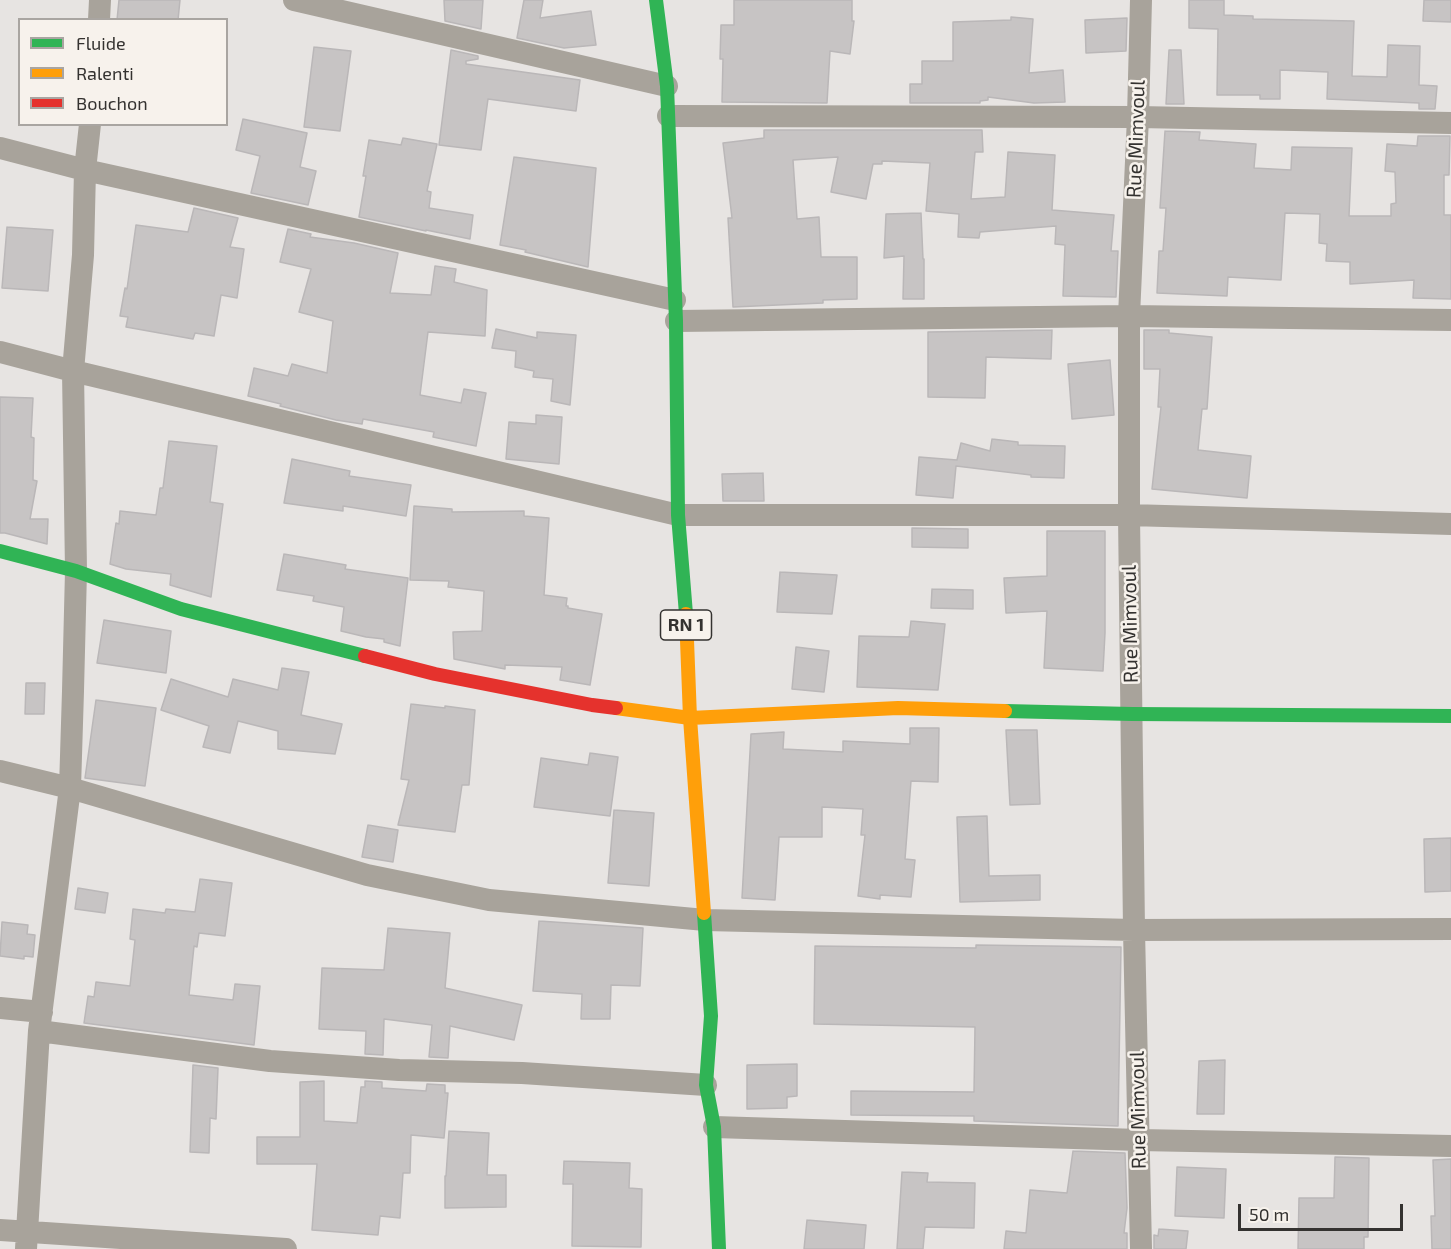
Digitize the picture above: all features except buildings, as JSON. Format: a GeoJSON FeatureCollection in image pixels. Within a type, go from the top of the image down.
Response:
{"type":"FeatureCollection","features":[{"type":"Feature","properties":{"kind":"main road","name":"RN 1"},"geometry":{"type":"LineString","coordinates":[[656,0],[668,116],[675,310],[678,514],[711,1016],[706,1085],[714,1127],[719,1249]]}},
{"type":"Feature","properties":{"kind":"main road"},"geometry":{"type":"LineString","coordinates":[[0,551],[76,572],[181,609],[435,674],[592,705],[690,718],[898,708],[1131,714],[1451,717]]}},
{"type":"Feature","properties":{"kind":"street"},"geometry":{"type":"LineString","coordinates":[[99,18],[100,0]]}},
{"type":"Feature","properties":{"kind":"street"},"geometry":{"type":"LineString","coordinates":[[294,0],[666,86]]}},
{"type":"Feature","properties":{"kind":"street","name":"Rue Mimvoul"},"geometry":{"type":"LineString","coordinates":[[1141,0],[1129,316],[1131,714],[1141,1249]]}},
{"type":"Feature","properties":{"kind":"street"},"geometry":{"type":"LineString","coordinates":[[668,116],[1138,117],[1451,123]]}},
{"type":"Feature","properties":{"kind":"street"},"geometry":{"type":"LineString","coordinates":[[27,1240],[40,1022],[70,788],[76,572],[73,371],[83,255],[85,170],[90,126]]}},
{"type":"Feature","properties":{"kind":"street"},"geometry":{"type":"LineString","coordinates":[[0,148],[675,310],[1451,320]]}},
{"type":"Feature","properties":{"kind":"street"},"geometry":{"type":"LineString","coordinates":[[0,352],[678,514],[1129,515],[1451,524]]}},
{"type":"Feature","properties":{"kind":"street"},"geometry":{"type":"LineString","coordinates":[[0,771],[70,788],[367,875],[489,900],[705,920],[1134,930],[1451,929]]}},
{"type":"Feature","properties":{"kind":"street"},"geometry":{"type":"LineString","coordinates":[[0,1008],[40,1022],[270,1061],[399,1070],[522,1073],[706,1085]]}},
{"type":"Feature","properties":{"kind":"street"},"geometry":{"type":"LineString","coordinates":[[714,1127],[1140,1140],[1451,1146]]}},
{"type":"Feature","properties":{"kind":"street"},"geometry":{"type":"LineString","coordinates":[[0,1230],[27,1240],[286,1249]]}},
{"type":"Feature","properties":{"kind":"traffic: fast"},"geometry":{"type":"LineString","coordinates":[[656,0],[667,86],[676,321],[678,515],[686,614]]}},
{"type":"Feature","properties":{"kind":"traffic: fast"},"geometry":{"type":"LineString","coordinates":[[0,551],[76,571],[181,609],[365,656]]}},
{"type":"Feature","properties":{"kind":"traffic: fast"},"geometry":{"type":"LineString","coordinates":[[1005,711],[1451,716]]}},
{"type":"Feature","properties":{"kind":"traffic: fast"},"geometry":{"type":"LineString","coordinates":[[704,913],[711,1016],[706,1085],[714,1127],[719,1249]]}},
{"type":"Feature","properties":{"kind":"traffic: slow"},"geometry":{"type":"LineString","coordinates":[[686,614],[690,718],[704,913]]}},
{"type":"Feature","properties":{"kind":"traffic: slow"},"geometry":{"type":"LineString","coordinates":[[616,708],[690,718],[898,708],[1005,711]]}},
{"type":"Feature","properties":{"kind":"traffic: jam"},"geometry":{"type":"LineString","coordinates":[[365,656],[435,674],[616,708]]}}]}
